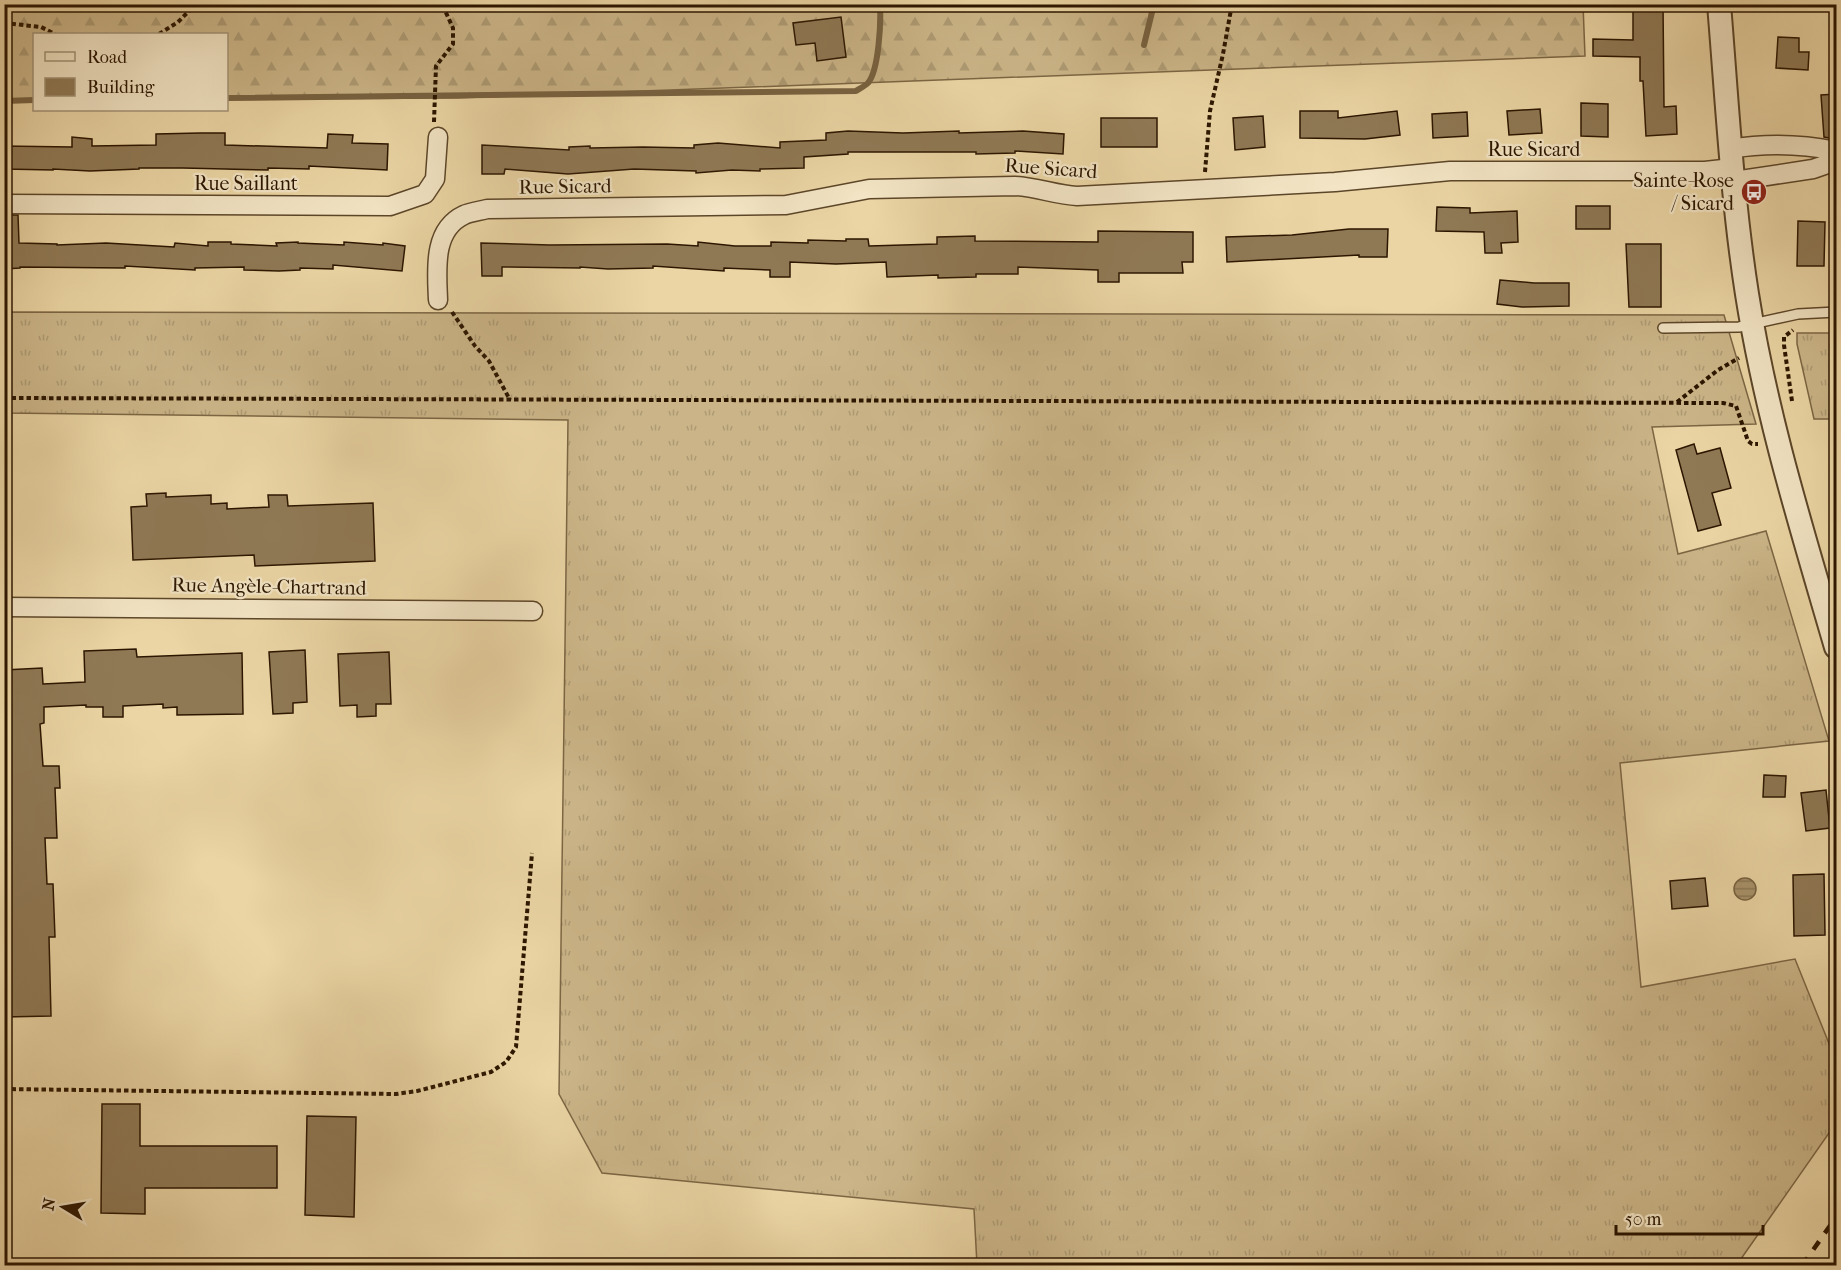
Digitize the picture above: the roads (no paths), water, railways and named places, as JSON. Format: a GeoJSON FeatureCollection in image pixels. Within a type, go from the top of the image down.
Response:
{"type":"FeatureCollection","features":[{"type":"Feature","properties":{"kind":"street"},"geometry":{"type":"LineString","coordinates":[[1729,7],[1732,166],[1753,325],[1776,440],[1836,647]]}},
{"type":"Feature","properties":{"kind":"street","name":"Rue Saillant"},"geometry":{"type":"LineString","coordinates":[[4,204],[390,206],[425,194],[435,178],[438,137]]}},
{"type":"Feature","properties":{"kind":"street"},"geometry":{"type":"LineString","coordinates":[[1732,166],[1766,145],[1812,146],[1836,151]]}},
{"type":"Feature","properties":{"kind":"street"},"geometry":{"type":"LineString","coordinates":[[1732,166],[1813,169],[1836,161]]}},
{"type":"Feature","properties":{"kind":"street","name":"Rue Sicard"},"geometry":{"type":"LineString","coordinates":[[438,300],[437,260],[444,232],[463,215],[487,209],[786,205],[869,189],[1015,186],[1034,187],[1062,195],[1077,196],[1335,182],[1450,171],[1705,171],[1732,166]]}},
{"type":"Feature","properties":{"kind":"street","name":"Rue Angèle-Chartrand"},"geometry":{"type":"LineString","coordinates":[[4,607],[533,611]]}},
{"type":"Feature","properties":{"kind":"lane"},"geometry":{"type":"LineString","coordinates":[[1663,328],[1732,328],[1798,314],[1836,312]]}},
{"type":"Feature","properties":{"kind":"waterway"},"geometry":{"type":"LineString","coordinates":[[228,98],[856,91],[868,83],[875,68],[880,33],[880,4]]}},
{"type":"Feature","properties":{"kind":"waterway"},"geometry":{"type":"LineString","coordinates":[[1144,45],[1154,4]]}},
{"type":"Feature","properties":{"kind":"waterway"},"geometry":{"type":"LineString","coordinates":[[4,101],[33,100]]}},
{"type":"Feature","properties":{"kind":"railway"},"geometry":{"type":"LineString","coordinates":[[1802,1266],[1836,1217]]}},
{"type":"Feature","properties":{"kind":"place","name":"Sainte-Rose / Sicard"},"geometry":{"type":"Point","coordinates":[1754,192]}}]}
